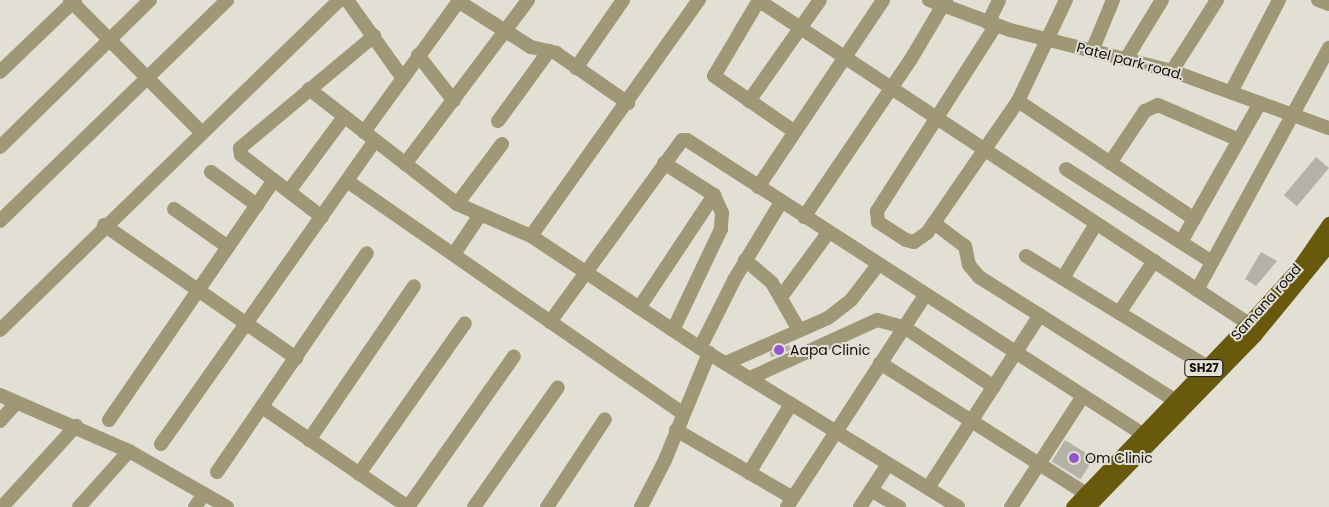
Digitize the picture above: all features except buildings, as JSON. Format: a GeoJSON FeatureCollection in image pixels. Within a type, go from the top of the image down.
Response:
{"type":"FeatureCollection","features":[{"type":"Feature","properties":{"kind":"main road","name":"Samana road"},"geometry":{"type":"LineString","coordinates":[[1086,500],[1141,433],[1173,399],[1206,366],[1254,327],[1329,224]]}},
{"type":"Feature","properties":{"kind":"main road","name":"Samana road"},"geometry":{"type":"LineString","coordinates":[[1073,507],[1086,500],[1254,327],[1329,244]]}},
{"type":"Feature","properties":{"kind":"street"},"geometry":{"type":"LineString","coordinates":[[0,147],[150,0]]}},
{"type":"Feature","properties":{"kind":"street"},"geometry":{"type":"LineString","coordinates":[[0,221],[227,0]]}},
{"type":"Feature","properties":{"kind":"street"},"geometry":{"type":"LineString","coordinates":[[0,330],[104,225],[339,0]]}},
{"type":"Feature","properties":{"kind":"street"},"geometry":{"type":"LineString","coordinates":[[347,0],[402,76]]}},
{"type":"Feature","properties":{"kind":"street"},"geometry":{"type":"LineString","coordinates":[[405,164],[507,32],[528,0]]}},
{"type":"Feature","properties":{"kind":"street"},"geometry":{"type":"LineString","coordinates":[[576,68],[623,0]]}},
{"type":"Feature","properties":{"kind":"street"},"geometry":{"type":"LineString","coordinates":[[531,236],[700,0]]}},
{"type":"Feature","properties":{"kind":"street"},"geometry":{"type":"LineString","coordinates":[[796,132],[749,101],[714,74],[759,0],[890,90],[1254,327]]}},
{"type":"Feature","properties":{"kind":"street"},"geometry":{"type":"LineString","coordinates":[[749,101],[820,0]]}},
{"type":"Feature","properties":{"kind":"street"},"geometry":{"type":"LineString","coordinates":[[758,187],[883,0]]}},
{"type":"Feature","properties":{"kind":"street","name":"Patel park road."},"geometry":{"type":"LineString","coordinates":[[929,0],[944,3],[992,24],[1172,71],[1329,128]]}},
{"type":"Feature","properties":{"kind":"street"},"geometry":{"type":"LineString","coordinates":[[999,0],[992,24],[876,217],[885,228],[914,242],[934,223],[1018,101],[1066,0]]}},
{"type":"Feature","properties":{"kind":"street"},"geometry":{"type":"LineString","coordinates":[[1092,51],[1113,0]]}},
{"type":"Feature","properties":{"kind":"street"},"geometry":{"type":"LineString","coordinates":[[1126,59],[1162,0]]}},
{"type":"Feature","properties":{"kind":"street"},"geometry":{"type":"LineString","coordinates":[[1172,71],[1217,0]]}},
{"type":"Feature","properties":{"kind":"street"},"geometry":{"type":"LineString","coordinates":[[1230,92],[1279,0]]}},
{"type":"Feature","properties":{"kind":"street"},"geometry":{"type":"LineString","coordinates":[[1318,0],[1329,4]]}},
{"type":"Feature","properties":{"kind":"street"},"geometry":{"type":"LineString","coordinates":[[0,72],[72,1],[201,132]]}},
{"type":"Feature","properties":{"kind":"street"},"geometry":{"type":"LineString","coordinates":[[364,132],[402,76],[461,3],[536,49],[550,50],[628,103]]}},
{"type":"Feature","properties":{"kind":"street"},"geometry":{"type":"LineString","coordinates":[[804,218],[890,90],[944,3]]}},
{"type":"Feature","properties":{"kind":"street"},"geometry":{"type":"LineString","coordinates":[[322,217],[241,155],[240,148],[308,89],[374,36]]}},
{"type":"Feature","properties":{"kind":"street"},"geometry":{"type":"LineString","coordinates":[[1197,290],[1329,48]]}},
{"type":"Feature","properties":{"kind":"street"},"geometry":{"type":"LineString","coordinates":[[498,121],[550,50]]}},
{"type":"Feature","properties":{"kind":"street"},"geometry":{"type":"LineString","coordinates":[[418,55],[454,101]]}},
{"type":"Feature","properties":{"kind":"street"},"geometry":{"type":"LineString","coordinates":[[308,89],[457,204],[531,236],[673,330],[958,507]]}},
{"type":"Feature","properties":{"kind":"street"},"geometry":{"type":"LineString","coordinates":[[1018,101],[1194,219]]}},
{"type":"Feature","properties":{"kind":"street"},"geometry":{"type":"LineString","coordinates":[[1181,242],[1260,103]]}},
{"type":"Feature","properties":{"kind":"street"},"geometry":{"type":"LineString","coordinates":[[1110,163],[1145,111],[1158,105],[1239,140]]}},
{"type":"Feature","properties":{"kind":"street"},"geometry":{"type":"LineString","coordinates":[[288,191],[344,117]]}},
{"type":"Feature","properties":{"kind":"street"},"geometry":{"type":"LineString","coordinates":[[550,322],[682,140],[687,140],[804,218],[1141,433]]}},
{"type":"Feature","properties":{"kind":"street"},"geometry":{"type":"LineString","coordinates":[[162,444],[375,141]]}},
{"type":"Feature","properties":{"kind":"street"},"geometry":{"type":"LineString","coordinates":[[457,204],[502,144]]}},
{"type":"Feature","properties":{"kind":"street"},"geometry":{"type":"LineString","coordinates":[[664,164],[714,195],[722,213],[721,228],[673,330]]}},
{"type":"Feature","properties":{"kind":"street"},"geometry":{"type":"LineString","coordinates":[[1066,169],[1212,262]]}},
{"type":"Feature","properties":{"kind":"street"},"geometry":{"type":"LineString","coordinates":[[211,172],[258,205]]}},
{"type":"Feature","properties":{"kind":"street"},"geometry":{"type":"LineString","coordinates":[[109,420],[274,180]]}},
{"type":"Feature","properties":{"kind":"street"},"geometry":{"type":"LineString","coordinates":[[347,181],[683,414]]}},
{"type":"Feature","properties":{"kind":"street"},"geometry":{"type":"LineString","coordinates":[[639,308],[714,195]]}},
{"type":"Feature","properties":{"kind":"street"},"geometry":{"type":"LineString","coordinates":[[641,507],[683,414],[705,350],[745,260],[781,202]]}},
{"type":"Feature","properties":{"kind":"street"},"geometry":{"type":"LineString","coordinates":[[174,210],[228,247]]}},
{"type":"Feature","properties":{"kind":"street"},"geometry":{"type":"LineString","coordinates":[[454,254],[480,215]]}},
{"type":"Feature","properties":{"kind":"street"},"geometry":{"type":"LineString","coordinates":[[934,223],[965,246],[973,271],[1040,316],[1173,399]]}},
{"type":"Feature","properties":{"kind":"street"},"geometry":{"type":"LineString","coordinates":[[1063,278],[1096,224]]}},
{"type":"Feature","properties":{"kind":"street"},"geometry":{"type":"LineString","coordinates":[[104,225],[296,358]]}},
{"type":"Feature","properties":{"kind":"street"},"geometry":{"type":"LineString","coordinates":[[781,297],[828,233]]}},
{"type":"Feature","properties":{"kind":"street"},"geometry":{"type":"LineString","coordinates":[[218,472],[367,253]]}},
{"type":"Feature","properties":{"kind":"street"},"geometry":{"type":"LineString","coordinates":[[1026,256],[1206,366]]}},
{"type":"Feature","properties":{"kind":"street"},"geometry":{"type":"LineString","coordinates":[[745,260],[764,275],[781,297],[799,330]]}},
{"type":"Feature","properties":{"kind":"street"},"geometry":{"type":"LineString","coordinates":[[1119,313],[1154,261]]}},
{"type":"Feature","properties":{"kind":"street"},"geometry":{"type":"LineString","coordinates":[[726,363],[839,310],[878,265]]}},
{"type":"Feature","properties":{"kind":"street"},"geometry":{"type":"LineString","coordinates":[[309,440],[414,286]]}},
{"type":"Feature","properties":{"kind":"street"},"geometry":{"type":"LineString","coordinates":[[676,430],[749,473],[790,503],[925,295]]}},
{"type":"Feature","properties":{"kind":"street"},"geometry":{"type":"LineString","coordinates":[[928,488],[1040,316]]}},
{"type":"Feature","properties":{"kind":"street"},"geometry":{"type":"LineString","coordinates":[[750,378],[862,324],[877,320],[904,327],[994,387]]}},
{"type":"Feature","properties":{"kind":"street"},"geometry":{"type":"LineString","coordinates":[[359,474],[465,323]]}},
{"type":"Feature","properties":{"kind":"street"},"geometry":{"type":"LineString","coordinates":[[262,408],[408,507],[514,356]]}},
{"type":"Feature","properties":{"kind":"street"},"geometry":{"type":"LineString","coordinates":[[880,363],[1038,463],[1086,500]]}},
{"type":"Feature","properties":{"kind":"street"},"geometry":{"type":"LineString","coordinates":[[474,507],[558,387]]}},
{"type":"Feature","properties":{"kind":"street"},"geometry":{"type":"LineString","coordinates":[[0,395],[76,426],[128,451],[227,507]]}},
{"type":"Feature","properties":{"kind":"street"},"geometry":{"type":"LineString","coordinates":[[1010,507],[1082,396]]}},
{"type":"Feature","properties":{"kind":"street"},"geometry":{"type":"LineString","coordinates":[[0,421],[17,402]]}},
{"type":"Feature","properties":{"kind":"street"},"geometry":{"type":"LineString","coordinates":[[749,473],[791,404]]}},
{"type":"Feature","properties":{"kind":"street"},"geometry":{"type":"LineString","coordinates":[[546,507],[605,419]]}},
{"type":"Feature","properties":{"kind":"street"},"geometry":{"type":"LineString","coordinates":[[2,507],[76,426]]}},
{"type":"Feature","properties":{"kind":"street"},"geometry":{"type":"LineString","coordinates":[[79,507],[128,451]]}},
{"type":"Feature","properties":{"kind":"street"},"geometry":{"type":"LineString","coordinates":[[860,507],[888,464]]}},
{"type":"Feature","properties":{"kind":"street"},"geometry":{"type":"LineString","coordinates":[[871,490],[899,507]]}},
{"type":"Feature","properties":{"kind":"street"},"geometry":{"type":"LineString","coordinates":[[195,507],[204,494]]}},
{"type":"Feature","properties":{"kind":"place","name":"Aapa Clinic"},"geometry":{"type":"Point","coordinates":[779,350]}},
{"type":"Feature","properties":{"kind":"place","name":"Om Clinic"},"geometry":{"type":"Point","coordinates":[1074,458]}}]}
